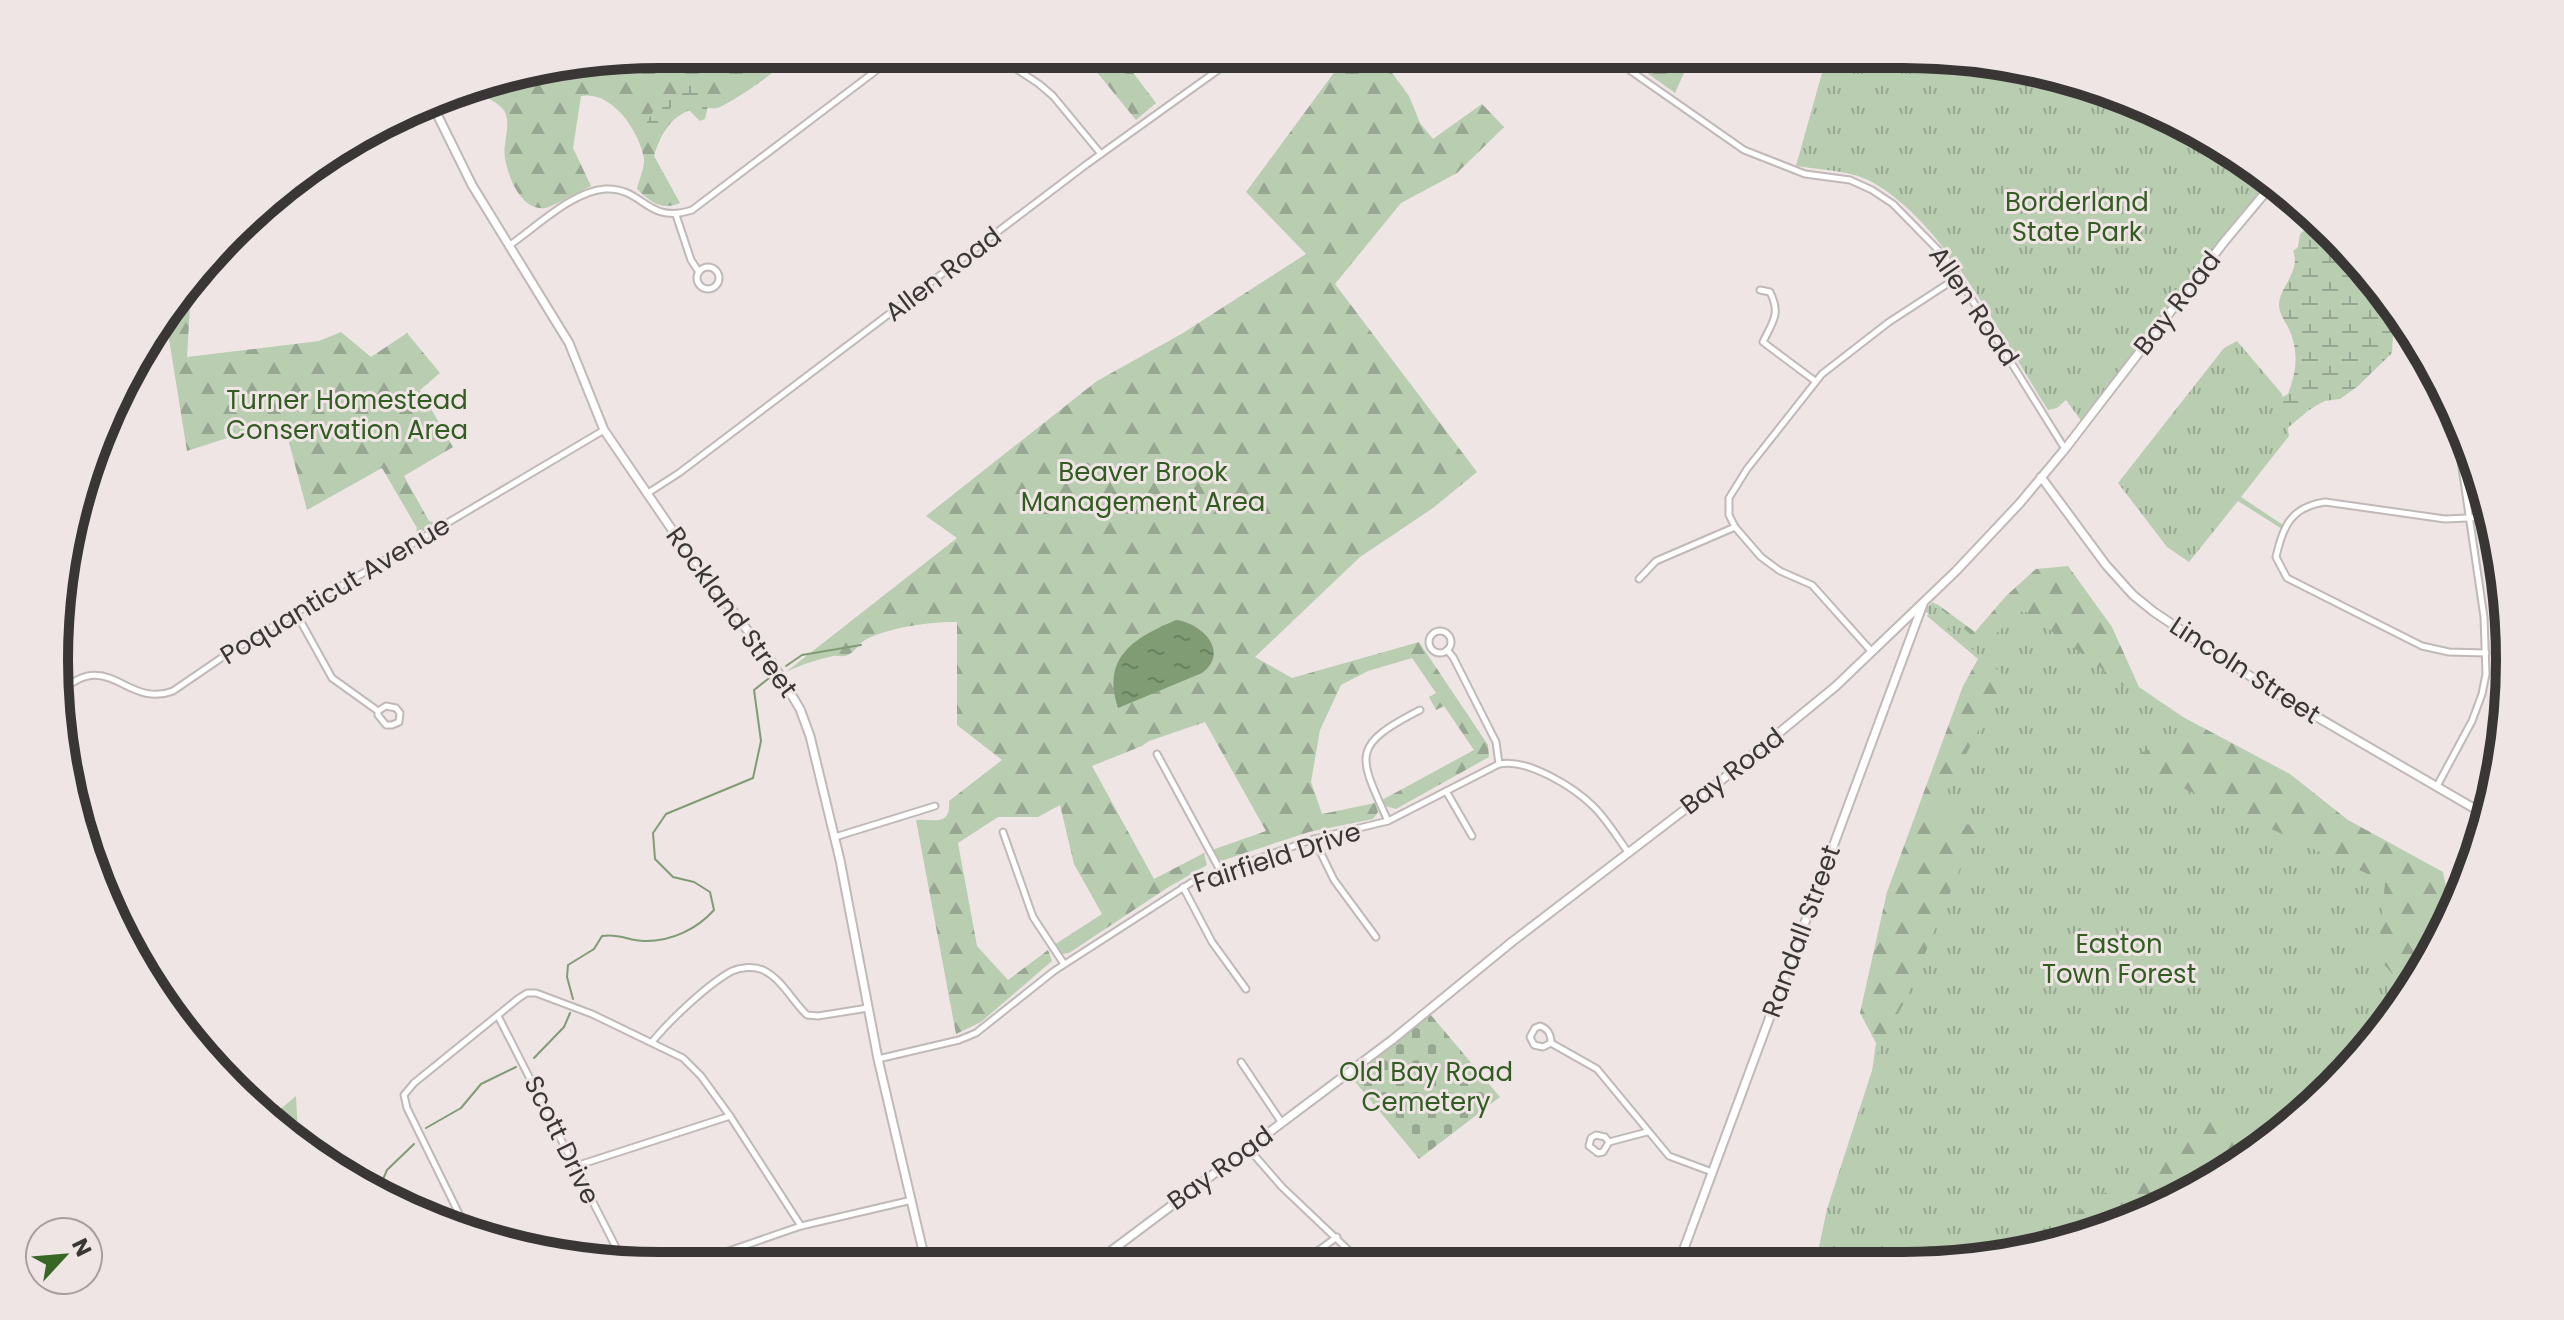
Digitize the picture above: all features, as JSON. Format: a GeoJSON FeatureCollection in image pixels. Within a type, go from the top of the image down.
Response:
{"type":"FeatureCollection","features":[{"type":"Feature","properties":{"kind":"street"},"geometry":{"type":"LineString","coordinates":[[510,245],[577,197],[593,191],[618,190],[658,213],[676,215],[692,210],[880,68]]}},
{"type":"Feature","properties":{"kind":"street"},"geometry":{"type":"LineString","coordinates":[[1015,68],[1053,96],[1101,154]]}},
{"type":"Feature","properties":{"kind":"street","name":"Allen Road"},"geometry":{"type":"LineString","coordinates":[[648,493],[679,473],[1219,68]]}},
{"type":"Feature","properties":{"kind":"street","name":"Allen Road"},"geometry":{"type":"LineString","coordinates":[[1627,68],[1744,150],[1805,174],[1850,180],[1893,204],[1938,247],[2065,449]]}},
{"type":"Feature","properties":{"kind":"street","name":"Rockland Street"},"geometry":{"type":"LineString","coordinates":[[436,112],[472,185],[569,343],[604,430],[679,540],[765,653],[795,699],[810,736],[835,837],[878,1059],[923,1251]]}},
{"type":"Feature","properties":{"kind":"street","name":"Bay Road"},"geometry":{"type":"LineString","coordinates":[[1109,1252],[1392,1040],[1800,717],[1872,652],[1977,550],[2065,449],[2266,192]]}},
{"type":"Feature","properties":{"kind":"street"},"geometry":{"type":"LineString","coordinates":[[676,215],[691,260],[699,272]]}},
{"type":"Feature","properties":{"kind":"street"},"geometry":{"type":"LineString","coordinates":[[714,268],[719,282],[711,289],[703,288],[696,282],[699,272],[714,268]]}},
{"type":"Feature","properties":{"kind":"street"},"geometry":{"type":"LineString","coordinates":[[1872,652],[1812,585],[1780,571],[1765,560],[1735,527],[1728,505],[1733,488],[1815,381],[1879,330],[1958,277]]}},
{"type":"Feature","properties":{"kind":"street"},"geometry":{"type":"LineString","coordinates":[[1760,290],[1770,292],[1776,304],[1773,323],[1763,342],[1815,381]]}},
{"type":"Feature","properties":{"kind":"street","name":"Poquanticut Avenue"},"geometry":{"type":"LineString","coordinates":[[69,686],[79,678],[95,674],[146,694],[164,694],[604,430]]}},
{"type":"Feature","properties":{"kind":"street"},"geometry":{"type":"LineString","coordinates":[[2437,786],[2472,721],[2486,674],[2484,617],[2460,458]]}},
{"type":"Feature","properties":{"kind":"street","name":"Lincoln Street"},"geometry":{"type":"LineString","coordinates":[[2041,477],[2122,584],[2154,612],[2274,692],[2477,810]]}},
{"type":"Feature","properties":{"kind":"street"},"geometry":{"type":"LineString","coordinates":[[2479,519],[2445,519],[2325,502],[2308,505],[2295,512],[2286,526],[2276,557],[2287,578],[2422,646],[2449,652],[2486,653]]}},
{"type":"Feature","properties":{"kind":"street"},"geometry":{"type":"LineString","coordinates":[[1639,579],[1656,561],[1735,527]]}},
{"type":"Feature","properties":{"kind":"street","name":"Randall Street"},"geometry":{"type":"LineString","coordinates":[[1683,1252],[1924,601]]}},
{"type":"Feature","properties":{"kind":"street"},"geometry":{"type":"LineString","coordinates":[[296,613],[332,678],[378,711],[386,725],[399,722],[400,713],[396,708],[386,706],[378,711]]}},
{"type":"Feature","properties":{"kind":"street"},"geometry":{"type":"LineString","coordinates":[[1443,632],[1449,636],[1451,642],[1447,650],[1437,652],[1432,648],[1430,642],[1434,634],[1443,632]]}},
{"type":"Feature","properties":{"kind":"street"},"geometry":{"type":"LineString","coordinates":[[1447,650],[1494,739],[1499,764],[1515,763],[1532,768],[1580,796],[1594,807],[1628,852]]}},
{"type":"Feature","properties":{"kind":"street"},"geometry":{"type":"LineString","coordinates":[[1388,821],[1367,775],[1366,754],[1369,744],[1378,734],[1420,710]]}},
{"type":"Feature","properties":{"kind":"street"},"geometry":{"type":"LineString","coordinates":[[1157,754],[1220,870]]}},
{"type":"Feature","properties":{"kind":"street","name":"Fairfield Drive"},"geometry":{"type":"LineString","coordinates":[[878,1059],[959,1040],[976,1033],[1064,964],[1183,887],[1220,870],[1314,839],[1388,821],[1499,764]]}},
{"type":"Feature","properties":{"kind":"street"},"geometry":{"type":"LineString","coordinates":[[1446,791],[1472,836]]}},
{"type":"Feature","properties":{"kind":"street"},"geometry":{"type":"LineString","coordinates":[[835,837],[935,806]]}},
{"type":"Feature","properties":{"kind":"street"},"geometry":{"type":"LineString","coordinates":[[1003,832],[1033,917],[1064,964]]}},
{"type":"Feature","properties":{"kind":"street"},"geometry":{"type":"LineString","coordinates":[[1314,839],[1334,880],[1376,937]]}},
{"type":"Feature","properties":{"kind":"street"},"geometry":{"type":"LineString","coordinates":[[1183,887],[1212,942],[1246,989]]}},
{"type":"Feature","properties":{"kind":"street"},"geometry":{"type":"LineString","coordinates":[[652,1042],[665,1026],[703,994],[733,971],[743,968],[764,971],[781,984],[807,1015],[868,1008]]}},
{"type":"Feature","properties":{"kind":"street"},"geometry":{"type":"LineString","coordinates":[[461,1218],[407,1108],[404,1095],[414,1083],[527,993],[536,993],[683,1058],[701,1076],[730,1116],[801,1226]]}},
{"type":"Feature","properties":{"kind":"street","name":"Scott Drive"},"geometry":{"type":"LineString","coordinates":[[498,1016],[618,1251]]}},
{"type":"Feature","properties":{"kind":"street"},"geometry":{"type":"LineString","coordinates":[[1551,1043],[1543,1047],[1534,1045],[1531,1033],[1540,1026],[1545,1028],[1551,1043],[1597,1069],[1669,1156],[1712,1172]]}},
{"type":"Feature","properties":{"kind":"street"},"geometry":{"type":"LineString","coordinates":[[1241,1062],[1282,1123]]}},
{"type":"Feature","properties":{"kind":"street"},"geometry":{"type":"LineString","coordinates":[[576,1166],[730,1116]]}},
{"type":"Feature","properties":{"kind":"street"},"geometry":{"type":"LineString","coordinates":[[1609,1142],[1647,1132]]}},
{"type":"Feature","properties":{"kind":"street"},"geometry":{"type":"LineString","coordinates":[[1247,1147],[1282,1187],[1351,1252]]}},
{"type":"Feature","properties":{"kind":"street"},"geometry":{"type":"LineString","coordinates":[[726,1252],[801,1226],[912,1200]]}},
{"type":"Feature","properties":{"kind":"street"},"geometry":{"type":"LineString","coordinates":[[1316,1252],[1337,1237]]}},
{"type":"Feature","properties":{"kind":"street"},"geometry":{"type":"LineString","coordinates":[[919,1252],[923,1251]]}},
{"type":"Feature","properties":{"kind":"green space"},"geometry":{"type":"Polygon","coordinates":[[[660,68],[778,68],[732,101],[716,108],[701,108],[681,114],[669,125],[654,156],[680,203],[668,206],[657,204],[637,189],[644,158],[636,136],[613,106],[592,96],[581,96],[573,148],[591,186],[545,208],[529,204],[517,191],[507,166],[504,152],[506,114],[483,95],[583,73],[660,68]]]}},
{"type":"Feature","properties":{"kind":"green space"},"geometry":{"type":"Polygon","coordinates":[[[1093,68],[1130,68],[1156,103],[1136,120],[1093,68]]]}},
{"type":"Feature","properties":{"kind":"green space","name":"Beaver Brook Management Area"},"geometry":{"type":"Polygon","coordinates":[[[1337,68],[1389,68],[1409,96],[1420,123],[1433,139],[1482,104],[1504,127],[1457,173],[1401,203],[1335,284],[1477,472],[1433,508],[1360,557],[1255,657],[1292,678],[1419,642],[1488,745],[1489,757],[1396,809],[1385,806],[1382,800],[1474,750],[1444,706],[1436,710],[1429,697],[1436,693],[1412,658],[1368,671],[1341,685],[1320,730],[1311,782],[1322,814],[1375,803],[1378,812],[1373,819],[1309,832],[1221,861],[1212,850],[1266,831],[1205,722],[1149,741],[1092,766],[1154,879],[1204,853],[1207,865],[1063,954],[1054,945],[1102,914],[1074,864],[1060,805],[1038,817],[998,817],[958,843],[977,946],[1008,980],[1048,950],[1052,961],[981,1022],[956,1034],[916,820],[944,818],[949,801],[1002,760],[957,725],[957,622],[922,624],[885,632],[865,640],[848,655],[821,659],[786,672],[957,538],[926,516],[1097,381],[1183,333],[1306,254],[1246,192],[1337,68]]]}},
{"type":"Feature","properties":{"kind":"green space"},"geometry":{"type":"Polygon","coordinates":[[[1640,68],[1686,68],[1675,93],[1640,68]]]}},
{"type":"Feature","properties":{"kind":"green space","name":"Borderland State Park"},"geometry":{"type":"Polygon","coordinates":[[[1823,68],[1943,69],[2019,79],[2094,99],[2131,113],[2200,147],[2262,189],[2082,422],[2066,400],[2057,408],[2048,410],[1991,316],[1946,251],[1895,198],[1861,177],[1796,166],[1823,68]]]}},
{"type":"Feature","properties":{"kind":"green space"},"geometry":{"type":"Polygon","coordinates":[[[687,81],[708,106],[705,119],[700,121],[689,110],[676,104],[653,136],[645,135],[643,129],[655,108],[675,96],[679,87],[687,81]]]}},
{"type":"Feature","properties":{"kind":"green space"},"geometry":{"type":"Polygon","coordinates":[[[2308,227],[2323,241],[2395,329],[2392,353],[2358,386],[2340,399],[2324,401],[2309,410],[2278,436],[2273,402],[2288,394],[2296,360],[2292,336],[2279,304],[2294,266],[2293,251],[2298,247],[2300,234],[2308,227]]]}},
{"type":"Feature","properties":{"kind":"green space","name":"Turner Homestead Conservation Area"},"geometry":{"type":"Polygon","coordinates":[[[190,300],[187,357],[319,341],[341,332],[371,357],[407,333],[440,373],[420,390],[453,447],[404,476],[429,521],[437,523],[415,536],[417,528],[382,468],[307,510],[283,420],[187,451],[168,331],[190,300]]]}},
{"type":"Feature","properties":{"kind":"green space"},"geometry":{"type":"Polygon","coordinates":[[[2237,341],[2282,394],[2289,436],[2241,497],[2283,525],[2282,529],[2238,501],[2189,562],[2167,547],[2118,483],[2224,348],[2237,341]]]}},
{"type":"Feature","properties":{"kind":"green space","name":"Easton Town Forest"},"geometry":{"type":"Polygon","coordinates":[[[2068,566],[2112,627],[2139,687],[2183,717],[2290,774],[2348,820],[2443,872],[2448,895],[2417,956],[2374,1020],[2323,1079],[2264,1130],[2200,1173],[2131,1207],[2057,1232],[1975,1248],[1869,1094],[1876,1043],[1860,1013],[1887,892],[1963,686],[1978,659],[1927,616],[1937,604],[1975,632],[2006,596],[2036,569],[2068,566]]]}},
{"type":"Feature","properties":{"kind":"green space","name":"Easton Town Forest"},"geometry":{"type":"Polygon","coordinates":[[[1933,602],[1983,645],[2023,610],[2105,671],[2103,675],[2191,722],[2183,732],[2125,761],[2385,882],[2378,958],[2399,981],[2403,979],[2374,1020],[2323,1079],[2264,1130],[2245,1144],[2222,1109],[2067,1220],[2072,1228],[2019,1241],[1943,1251],[1818,1252],[1827,1209],[1879,1049],[1907,997],[1978,825],[1931,822],[2006,677],[1924,610],[1933,602]]]}},
{"type":"Feature","properties":{"kind":"green space","name":"Old Bay Road Cemetery"},"geometry":{"type":"Polygon","coordinates":[[[1430,1014],[1500,1097],[1419,1159],[1352,1078],[1430,1014]]]}},
{"type":"Feature","properties":{"kind":"green space"},"geometry":{"type":"Polygon","coordinates":[[[296,1096],[298,1128],[278,1111],[296,1096]]]}},
{"type":"Feature","properties":{"kind":"water"},"geometry":{"type":"Polygon","coordinates":[[[1176,620],[1195,627],[1209,640],[1213,648],[1210,665],[1202,673],[1118,708],[1114,675],[1118,662],[1135,642],[1176,620]]]}},
{"type":"Feature","properties":{"kind":"waterway"},"geometry":{"type":"LineString","coordinates":[[786,666],[802,655],[861,645]]}},
{"type":"Feature","properties":{"kind":"waterway"},"geometry":{"type":"LineString","coordinates":[[573,999],[567,977],[568,965],[594,949],[602,936],[640,941],[665,939],[692,928],[714,910],[710,892],[694,882],[673,877],[655,859],[653,833],[666,814],[753,778],[761,741],[754,690],[773,675]]}},
{"type":"Feature","properties":{"kind":"waterway"},"geometry":{"type":"LineString","coordinates":[[534,1058],[564,1027],[570,1013]]}},
{"type":"Feature","properties":{"kind":"waterway"},"geometry":{"type":"LineString","coordinates":[[426,1128],[461,1108],[481,1084],[516,1067]]}},
{"type":"Feature","properties":{"kind":"waterway"},"geometry":{"type":"LineString","coordinates":[[382,1182],[387,1170],[414,1144]]}}]}
